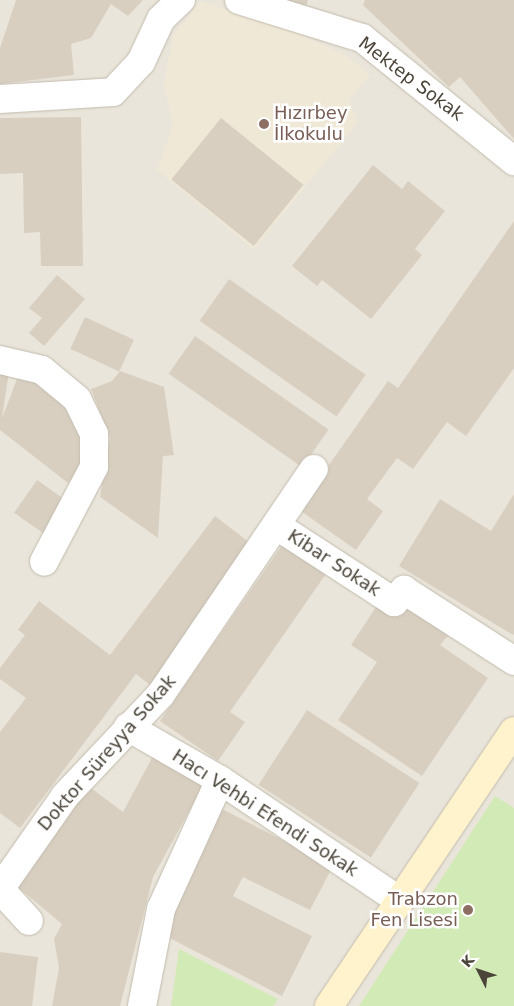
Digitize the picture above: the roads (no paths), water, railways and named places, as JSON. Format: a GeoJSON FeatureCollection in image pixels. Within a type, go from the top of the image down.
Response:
{"type":"FeatureCollection","features":[{"type":"Feature","properties":{"kind":"street"},"geometry":{"type":"LineString","coordinates":[[0,99],[113,92],[141,62],[162,10],[181,0]]}},
{"type":"Feature","properties":{"kind":"street","name":"Mektep Sokak"},"geometry":{"type":"LineString","coordinates":[[239,0],[362,38],[514,161]]}},
{"type":"Feature","properties":{"kind":"street"},"geometry":{"type":"LineString","coordinates":[[0,360],[42,370],[77,399],[94,434],[94,467],[44,562]]}},
{"type":"Feature","properties":{"kind":"street","name":"Doktor Süreyya Sokak"},"geometry":{"type":"LineString","coordinates":[[29,921],[0,889],[65,796],[161,694],[314,469]]}},
{"type":"Feature","properties":{"kind":"street","name":"Kibar Sokak"},"geometry":{"type":"LineString","coordinates":[[277,526],[394,602],[404,590],[514,661]]}},
{"type":"Feature","properties":{"kind":"street","name":"Hacı Vehbi Efendi Sokak"},"geometry":{"type":"LineString","coordinates":[[128,727],[220,780],[400,901]]}},
{"type":"Feature","properties":{"kind":"street"},"geometry":{"type":"LineString","coordinates":[[330,1006],[514,731]]}},
{"type":"Feature","properties":{"kind":"street"},"geometry":{"type":"LineString","coordinates":[[142,1006],[161,910],[220,780]]}},
{"type":"Feature","properties":{"kind":"place","name":"Hızırbey İlkokulu"},"geometry":{"type":"Point","coordinates":[264,124]}},
{"type":"Feature","properties":{"kind":"place","name":"Trabzon Fen Lisesi"},"geometry":{"type":"Point","coordinates":[468,910]}}]}
